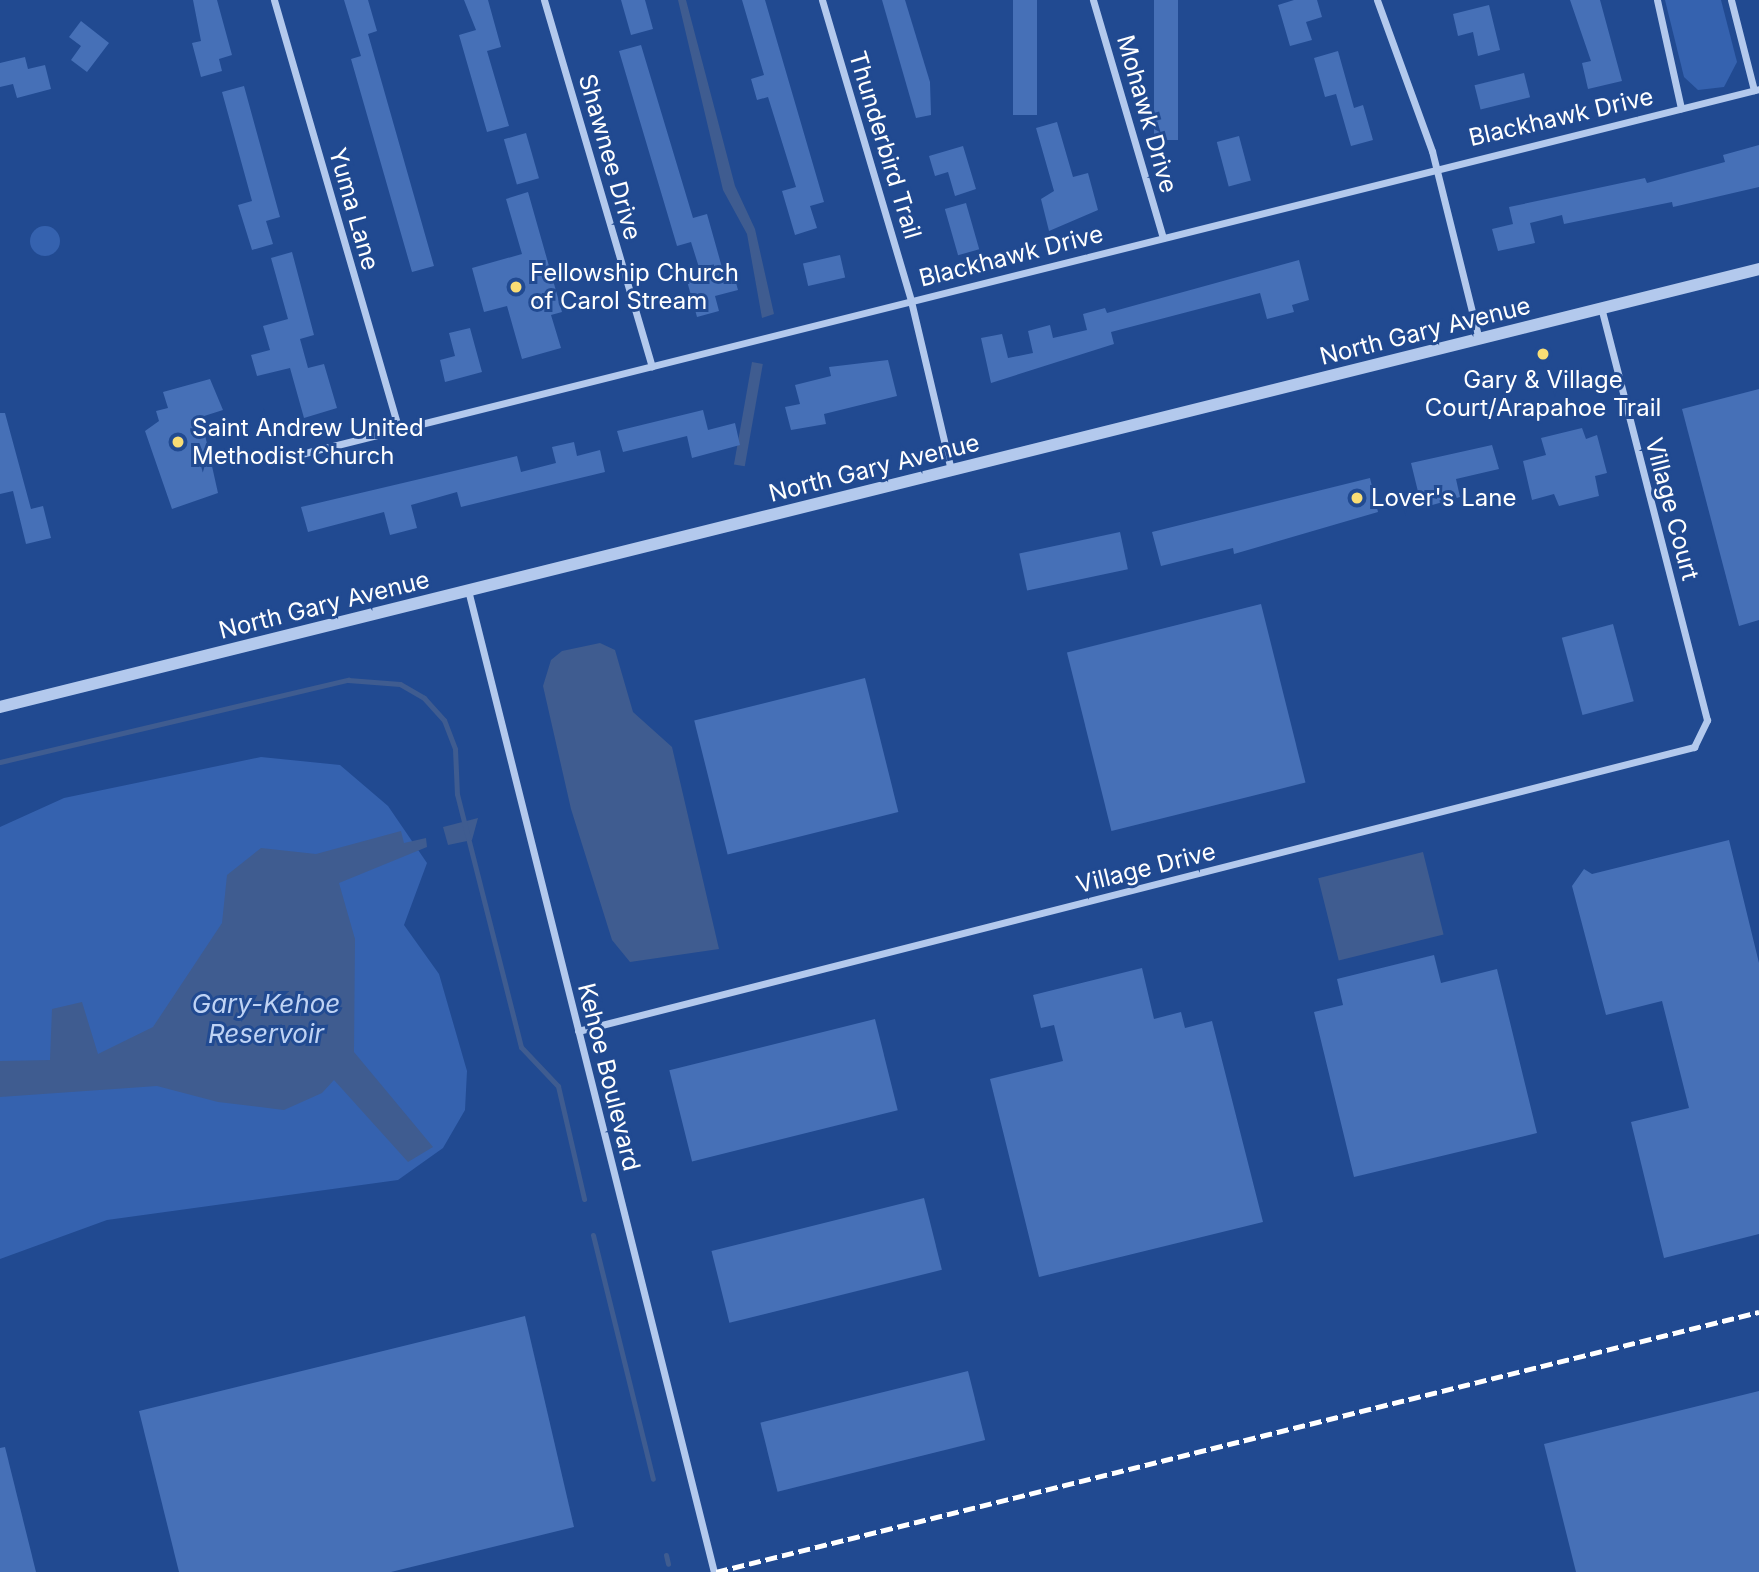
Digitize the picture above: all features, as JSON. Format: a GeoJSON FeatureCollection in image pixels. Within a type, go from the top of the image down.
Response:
{"type":"FeatureCollection","features":[{"type":"Feature","properties":{"kind":"street","name":"Yuma Lane"},"geometry":{"type":"LineString","coordinates":[[274,0],[399,429]]}},
{"type":"Feature","properties":{"kind":"street","name":"Shawnee Drive"},"geometry":{"type":"LineString","coordinates":[[544,0],[652,366]]}},
{"type":"Feature","properties":{"kind":"street","name":"Thunderbird Trail"},"geometry":{"type":"LineString","coordinates":[[822,0],[911,301],[950,470]]}},
{"type":"Feature","properties":{"kind":"street","name":"Mohawk Drive"},"geometry":{"type":"LineString","coordinates":[[1093,0],[1163,238]]}},
{"type":"Feature","properties":{"kind":"street"},"geometry":{"type":"LineString","coordinates":[[1377,0],[1400,51],[1436,168],[1479,339]]}},
{"type":"Feature","properties":{"kind":"street"},"geometry":{"type":"LineString","coordinates":[[1657,0],[1681,108]]}},
{"type":"Feature","properties":{"kind":"street"},"geometry":{"type":"LineString","coordinates":[[1731,0],[1756,89]]}},
{"type":"Feature","properties":{"kind":"street","name":"Blackhawk Drive"},"geometry":{"type":"LineString","coordinates":[[272,461],[1756,89]]}},
{"type":"Feature","properties":{"kind":"street","name":"North Gary Avenue"},"geometry":{"type":"LineString","coordinates":[[0,707],[1759,268]]}},
{"type":"Feature","properties":{"kind":"street","name":"Village Court"},"geometry":{"type":"LineString","coordinates":[[1601,308],[1707,720]]}},
{"type":"Feature","properties":{"kind":"street","name":"Kehoe Boulevard"},"geometry":{"type":"LineString","coordinates":[[468,590],[714,1572]]}},
{"type":"Feature","properties":{"kind":"street","name":"Village Drive"},"geometry":{"type":"LineString","coordinates":[[578,1031],[1694,747],[1707,720]]}},
{"type":"Feature","properties":{"kind":"shaded area"},"geometry":{"type":"Polygon","coordinates":[[[1665,0],[1721,0],[1737,62],[1724,87],[1698,90],[1684,77],[1665,0]]]}},
{"type":"Feature","properties":{"kind":"shaded area"},"geometry":{"type":"Polygon","coordinates":[[[45,226],[55,231],[60,241],[55,251],[45,256],[35,251],[30,241],[35,231],[45,226]]]}},
{"type":"Feature","properties":{"kind":"shaded area"},"geometry":{"type":"Polygon","coordinates":[[[261,757],[340,765],[388,806],[427,863],[404,925],[439,974],[467,1071],[465,1110],[443,1148],[398,1180],[107,1220],[0,1259],[0,827],[64,798],[261,757]]]}},
{"type":"Feature","properties":{"kind":"water"},"geometry":{"type":"Polygon","coordinates":[[[678,0],[686,0],[735,186],[755,229],[774,314],[762,318],[747,234],[723,190],[678,0]]]}},
{"type":"Feature","properties":{"kind":"water"},"geometry":{"type":"Polygon","coordinates":[[[752,362],[763,364],[745,466],[734,464],[752,362]]]}},
{"type":"Feature","properties":{"kind":"water"},"geometry":{"type":"Polygon","coordinates":[[[600,643],[615,650],[633,712],[672,747],[719,949],[630,962],[612,940],[571,809],[543,686],[551,660],[562,651],[600,643]]]}},
{"type":"Feature","properties":{"kind":"water"},"geometry":{"type":"Polygon","coordinates":[[[478,818],[472,840],[448,845],[443,827],[478,818]]]}},
{"type":"Feature","properties":{"kind":"water","name":"Gary-Kehoe Reservoir"},"geometry":{"type":"Polygon","coordinates":[[[401,831],[404,843],[426,838],[427,847],[339,883],[355,939],[354,1052],[433,1147],[408,1162],[334,1080],[322,1093],[284,1110],[218,1102],[157,1086],[0,1097],[0,1061],[50,1060],[52,1009],[82,1002],[98,1054],[153,1027],[222,923],[227,875],[261,848],[316,854],[401,831]]]}},
{"type":"Feature","properties":{"kind":"water"},"geometry":{"type":"Polygon","coordinates":[[[1423,852],[1444,934],[1339,961],[1318,878],[1423,852]]]}},
{"type":"Feature","properties":{"kind":"building"},"geometry":{"type":"Polygon","coordinates":[[[193,0],[217,0],[232,55],[219,59],[222,71],[201,77],[192,43],[201,41],[193,0]]]}},
{"type":"Feature","properties":{"kind":"building"},"geometry":{"type":"Polygon","coordinates":[[[344,0],[368,0],[377,31],[368,34],[434,266],[412,272],[351,59],[361,56],[344,0]]]}},
{"type":"Feature","properties":{"kind":"building"},"geometry":{"type":"Polygon","coordinates":[[[464,0],[488,0],[501,47],[487,51],[509,126],[487,132],[459,35],[476,30],[464,0]]]}},
{"type":"Feature","properties":{"kind":"building"},"geometry":{"type":"Polygon","coordinates":[[[621,0],[645,0],[653,29],[631,35],[621,0]]]}},
{"type":"Feature","properties":{"kind":"building"},"geometry":{"type":"Polygon","coordinates":[[[742,0],[765,0],[824,202],[810,206],[817,228],[795,235],[782,191],[796,187],[768,97],[757,100],[751,79],[764,75],[742,0]]]}},
{"type":"Feature","properties":{"kind":"building"},"geometry":{"type":"Polygon","coordinates":[[[882,0],[905,0],[930,82],[931,115],[916,118],[882,0]]]}},
{"type":"Feature","properties":{"kind":"building"},"geometry":{"type":"Polygon","coordinates":[[[1013,0],[1037,0],[1037,115],[1013,115],[1013,0]]]}},
{"type":"Feature","properties":{"kind":"building"},"geometry":{"type":"Polygon","coordinates":[[[1154,0],[1178,0],[1178,140],[1154,140],[1154,0]]]}},
{"type":"Feature","properties":{"kind":"building"},"geometry":{"type":"Polygon","coordinates":[[[1294,0],[1317,0],[1322,17],[1306,22],[1312,40],[1290,46],[1278,5],[1294,0]]]}},
{"type":"Feature","properties":{"kind":"building"},"geometry":{"type":"Polygon","coordinates":[[[1570,0],[1600,0],[1622,81],[1588,89],[1582,63],[1591,61],[1570,0]]]}},
{"type":"Feature","properties":{"kind":"building"},"geometry":{"type":"Polygon","coordinates":[[[1489,5],[1500,50],[1478,56],[1473,32],[1458,36],[1453,14],[1489,5]]]}},
{"type":"Feature","properties":{"kind":"building"},"geometry":{"type":"Polygon","coordinates":[[[81,21],[109,43],[87,72],[71,60],[81,46],[69,37],[81,21]]]}},
{"type":"Feature","properties":{"kind":"building"},"geometry":{"type":"Polygon","coordinates":[[[641,45],[693,218],[707,214],[723,271],[732,268],[738,290],[715,296],[719,311],[697,317],[687,281],[702,277],[691,242],[677,246],[619,51],[641,45]]]}},
{"type":"Feature","properties":{"kind":"building"},"geometry":{"type":"Polygon","coordinates":[[[1338,51],[1354,108],[1363,105],[1373,140],[1351,146],[1336,94],[1325,97],[1314,58],[1338,51]]]}},
{"type":"Feature","properties":{"kind":"building"},"geometry":{"type":"Polygon","coordinates":[[[25,57],[28,69],[45,65],[51,89],[17,98],[13,84],[0,87],[0,63],[25,57]]]}},
{"type":"Feature","properties":{"kind":"building"},"geometry":{"type":"Polygon","coordinates":[[[1524,73],[1530,97],[1481,110],[1475,85],[1524,73]]]}},
{"type":"Feature","properties":{"kind":"building"},"geometry":{"type":"Polygon","coordinates":[[[244,86],[280,217],[266,221],[273,244],[252,250],[238,205],[252,201],[222,92],[244,86]]]}},
{"type":"Feature","properties":{"kind":"building"},"geometry":{"type":"Polygon","coordinates":[[[1057,122],[1073,177],[1088,173],[1098,210],[1049,231],[1041,199],[1054,191],[1036,128],[1057,122]]]}},
{"type":"Feature","properties":{"kind":"building"},"geometry":{"type":"Polygon","coordinates":[[[526,133],[539,178],[517,185],[504,139],[526,133]]]}},
{"type":"Feature","properties":{"kind":"building"},"geometry":{"type":"Polygon","coordinates":[[[1239,136],[1251,180],[1229,186],[1217,142],[1239,136]]]}},
{"type":"Feature","properties":{"kind":"building"},"geometry":{"type":"Polygon","coordinates":[[[1759,145],[1759,187],[1673,207],[1672,202],[1564,224],[1562,215],[1530,223],[1535,243],[1498,251],[1492,229],[1513,224],[1509,207],[1645,178],[1647,183],[1725,162],[1723,155],[1759,145]]]}},
{"type":"Feature","properties":{"kind":"building"},"geometry":{"type":"Polygon","coordinates":[[[963,146],[976,189],[955,196],[948,172],[935,176],[929,156],[963,146]]]}},
{"type":"Feature","properties":{"kind":"building","name":"Fellowship Church of Carol Stream"},"geometry":{"type":"Polygon","coordinates":[[[528,192],[562,312],[551,315],[561,348],[522,359],[507,306],[484,312],[472,268],[522,254],[506,199],[528,192]]]}},
{"type":"Feature","properties":{"kind":"building"},"geometry":{"type":"Polygon","coordinates":[[[966,203],[979,249],[958,255],[945,209],[966,203]]]}},
{"type":"Feature","properties":{"kind":"building"},"geometry":{"type":"Polygon","coordinates":[[[292,252],[314,335],[300,339],[308,368],[324,364],[337,408],[304,418],[290,368],[257,376],[251,355],[270,350],[263,326],[288,319],[271,258],[292,252]]]}},
{"type":"Feature","properties":{"kind":"building"},"geometry":{"type":"Polygon","coordinates":[[[840,255],[845,277],[808,286],[803,264],[840,255]]]}},
{"type":"Feature","properties":{"kind":"building"},"geometry":{"type":"Polygon","coordinates":[[[1299,260],[1309,300],[1292,305],[1294,312],[1267,319],[1260,293],[1111,332],[1114,344],[991,383],[981,338],[1002,334],[1008,358],[1033,353],[1028,331],[1050,325],[1053,338],[1087,330],[1083,314],[1105,308],[1107,313],[1299,260]]]}},
{"type":"Feature","properties":{"kind":"building"},"geometry":{"type":"Polygon","coordinates":[[[470,328],[482,372],[445,382],[440,360],[455,356],[449,333],[470,328]]]}},
{"type":"Feature","properties":{"kind":"building"},"geometry":{"type":"Polygon","coordinates":[[[888,360],[897,396],[824,414],[826,424],[791,430],[785,407],[800,404],[795,385],[831,376],[829,367],[888,360]]]}},
{"type":"Feature","properties":{"kind":"building","name":"Saint Andrew United Methodist Church"},"geometry":{"type":"Polygon","coordinates":[[[210,379],[223,410],[201,417],[218,493],[172,509],[145,431],[159,421],[156,411],[168,408],[163,392],[210,379]]]}},
{"type":"Feature","properties":{"kind":"building"},"geometry":{"type":"Polygon","coordinates":[[[1759,389],[1759,620],[1739,626],[1682,409],[1759,389]]]}},
{"type":"Feature","properties":{"kind":"building"},"geometry":{"type":"Polygon","coordinates":[[[703,410],[708,430],[735,423],[740,445],[692,458],[687,436],[623,452],[617,431],[703,410]]]}},
{"type":"Feature","properties":{"kind":"building"},"geometry":{"type":"Polygon","coordinates":[[[0,413],[5,413],[31,509],[43,506],[51,538],[26,544],[13,491],[0,494],[0,413]]]}},
{"type":"Feature","properties":{"kind":"building"},"geometry":{"type":"Polygon","coordinates":[[[1582,428],[1586,439],[1597,435],[1607,473],[1595,476],[1599,496],[1559,506],[1554,494],[1532,500],[1523,461],[1546,455],[1541,438],[1582,428]]]}},
{"type":"Feature","properties":{"kind":"building"},"geometry":{"type":"Polygon","coordinates":[[[574,442],[577,456],[600,450],[605,472],[461,507],[457,492],[411,505],[417,528],[390,535],[384,512],[308,532],[301,507],[517,456],[521,472],[556,463],[552,447],[574,442]]]}},
{"type":"Feature","properties":{"kind":"building"},"geometry":{"type":"Polygon","coordinates":[[[1492,445],[1499,469],[1456,479],[1460,497],[1422,508],[1411,463],[1492,445]]]}},
{"type":"Feature","properties":{"kind":"building"},"geometry":{"type":"Polygon","coordinates":[[[1370,478],[1378,512],[1234,554],[1233,548],[1161,566],[1152,532],[1370,478]]]}},
{"type":"Feature","properties":{"kind":"building"},"geometry":{"type":"Polygon","coordinates":[[[1120,532],[1128,569],[1027,591],[1019,553],[1120,532]]]}},
{"type":"Feature","properties":{"kind":"building"},"geometry":{"type":"Polygon","coordinates":[[[1261,604],[1306,783],[1111,831],[1067,652],[1261,604]]]}},
{"type":"Feature","properties":{"kind":"building"},"geometry":{"type":"Polygon","coordinates":[[[1613,624],[1634,701],[1583,715],[1562,638],[1613,624]]]}},
{"type":"Feature","properties":{"kind":"building"},"geometry":{"type":"Polygon","coordinates":[[[865,678],[898,812],[728,854],[694,721],[865,678]]]}},
{"type":"Feature","properties":{"kind":"building"},"geometry":{"type":"Polygon","coordinates":[[[1729,840],[1759,963],[1759,1234],[1664,1258],[1631,1122],[1689,1108],[1662,1001],[1606,1015],[1572,886],[1584,869],[1592,874],[1729,840]]]}},
{"type":"Feature","properties":{"kind":"building"},"geometry":{"type":"Polygon","coordinates":[[[1434,955],[1441,983],[1497,969],[1537,1133],[1354,1177],[1314,1012],[1343,1005],[1337,979],[1434,955]]]}},
{"type":"Feature","properties":{"kind":"building"},"geometry":{"type":"Polygon","coordinates":[[[1142,968],[1154,1019],[1181,1012],[1185,1028],[1212,1021],[1263,1222],[1039,1277],[990,1079],[1063,1061],[1054,1025],[1041,1028],[1033,995],[1142,968]]]}},
{"type":"Feature","properties":{"kind":"building"},"geometry":{"type":"Polygon","coordinates":[[[875,1019],[898,1110],[692,1161],[669,1070],[875,1019]]]}},
{"type":"Feature","properties":{"kind":"building"},"geometry":{"type":"Polygon","coordinates":[[[924,1198],[942,1270],[729,1323],[712,1251],[924,1198]]]}},
{"type":"Feature","properties":{"kind":"building"},"geometry":{"type":"Polygon","coordinates":[[[525,1316],[574,1527],[391,1572],[179,1572],[139,1411],[525,1316]]]}},
{"type":"Feature","properties":{"kind":"building"},"geometry":{"type":"Polygon","coordinates":[[[968,1371],[985,1440],[778,1492],[760,1423],[968,1371]]]}},
{"type":"Feature","properties":{"kind":"building"},"geometry":{"type":"Polygon","coordinates":[[[1759,1391],[1759,1572],[1576,1572],[1544,1444],[1759,1391]]]}},
{"type":"Feature","properties":{"kind":"building"},"geometry":{"type":"Polygon","coordinates":[[[5,1447],[36,1572],[0,1572],[0,1448],[5,1447]]]}},
{"type":"Feature","properties":{"kind":"waterway"},"geometry":{"type":"LineString","coordinates":[[0,762],[348,680],[400,684],[424,698],[444,720],[455,749],[457,794],[521,1047],[558,1086],[584,1199]]}},
{"type":"Feature","properties":{"kind":"waterway"},"geometry":{"type":"LineString","coordinates":[[593,1235],[653,1479]]}},
{"type":"Feature","properties":{"kind":"waterway"},"geometry":{"type":"LineString","coordinates":[[666,1555],[668,1564]]}},
{"type":"Feature","properties":{"kind":"railway"},"geometry":{"type":"LineString","coordinates":[[716,1572],[1759,1312]]}},
{"type":"Feature","properties":{"kind":"place","name":"Fellowship Church of Carol Stream"},"geometry":{"type":"Point","coordinates":[516,287]}},
{"type":"Feature","properties":{"kind":"place","name":"Gary & Village Court/Arapahoe Trail"},"geometry":{"type":"Point","coordinates":[1543,354]}},
{"type":"Feature","properties":{"kind":"place","name":"Saint Andrew United Methodist Church"},"geometry":{"type":"Point","coordinates":[178,442]}},
{"type":"Feature","properties":{"kind":"place","name":"Lover's Lane"},"geometry":{"type":"Point","coordinates":[1357,498]}}]}
